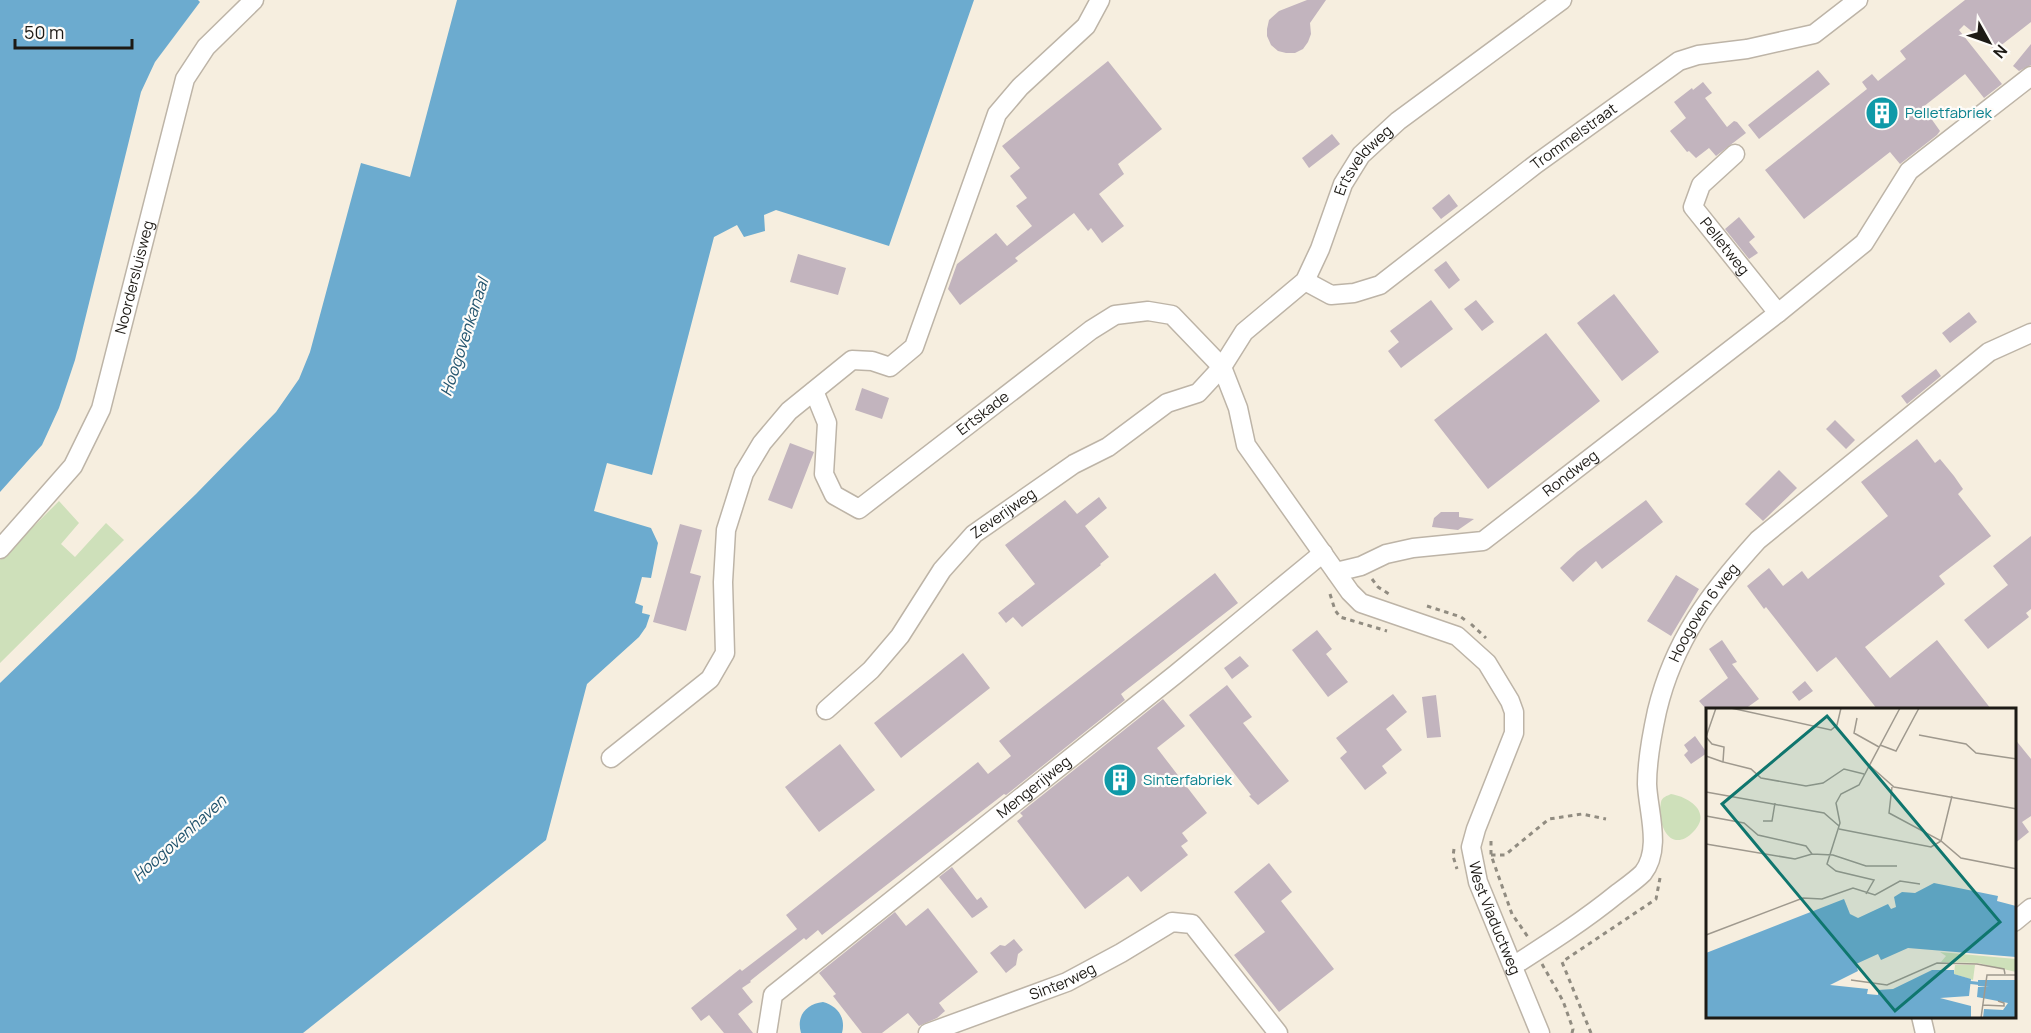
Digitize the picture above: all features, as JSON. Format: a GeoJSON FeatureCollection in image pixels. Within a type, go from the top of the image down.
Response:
{"type":"FeatureCollection","features":[{"type":"Feature","properties":{"kind":"street","name":"Noordersluisweg"},"geometry":{"type":"LineString","coordinates":[[0,549],[73,466],[101,409],[185,79],[206,47],[254,0]]}},
{"type":"Feature","properties":{"kind":"street"},"geometry":{"type":"LineString","coordinates":[[611,758],[710,679],[724,653],[723,582],[726,530],[744,473],[762,443],[789,411],[852,360],[872,361],[890,367],[914,347],[998,114],[1020,87],[1086,26],[1100,0]]}},
{"type":"Feature","properties":{"kind":"street","name":"Ertsveldweg"},"geometry":{"type":"LineString","coordinates":[[1222,367],[1244,332],[1305,281],[1320,249],[1343,184],[1361,155],[1398,121],[1562,0]]}},
{"type":"Feature","properties":{"kind":"street","name":"Trommelstraat"},"geometry":{"type":"LineString","coordinates":[[1305,281],[1331,295],[1354,293],[1380,285],[1536,164],[1679,61],[1814,34],[1857,0]]}},
{"type":"Feature","properties":{"kind":"street","name":"Rondweg"},"geometry":{"type":"LineString","coordinates":[[1336,572],[1361,566],[1386,554],[1413,548],[1483,541],[1778,313],[1864,243],[1910,171],[2031,76]]}},
{"type":"Feature","properties":{"kind":"street","name":"Pelletweg"},"geometry":{"type":"LineString","coordinates":[[1736,154],[1701,185],[1693,207],[1778,313]]}},
{"type":"Feature","properties":{"kind":"street","name":"Ertskade"},"geometry":{"type":"LineString","coordinates":[[814,391],[827,423],[824,474],[834,495],[859,509],[1091,330],[1115,315],[1148,311],[1172,315],[1222,367]]}},
{"type":"Feature","properties":{"kind":"street","name":"Hoogoven 6 weg"},"geometry":{"type":"LineString","coordinates":[[1513,966],[1585,920],[1644,872],[1653,851],[1647,782],[1652,738],[1665,684],[1674,657],[1707,600],[1728,572],[1758,540],[1989,352],[2031,333]]}},
{"type":"Feature","properties":{"kind":"street"},"geometry":{"type":"LineString","coordinates":[[1222,367],[1238,408],[1246,446],[1336,572]]}},
{"type":"Feature","properties":{"kind":"street","name":"Zeverijweg"},"geometry":{"type":"LineString","coordinates":[[826,710],[871,670],[900,636],[942,570],[974,534],[1074,464],[1108,447],[1167,403],[1198,393],[1222,367]]}},
{"type":"Feature","properties":{"kind":"street","name":"Mengerijweg"},"geometry":{"type":"LineString","coordinates":[[767,1033],[773,995],[1176,675],[1323,554]]}},
{"type":"Feature","properties":{"kind":"street","name":"West Viaductweg"},"geometry":{"type":"LineString","coordinates":[[1336,572],[1361,603],[1457,636],[1487,663],[1510,700],[1514,712],[1514,733],[1471,847],[1478,882],[1540,1033]]}},
{"type":"Feature","properties":{"kind":"street"},"geometry":{"type":"LineString","coordinates":[[2016,920],[2031,908]]}},
{"type":"Feature","properties":{"kind":"street","name":"Sinterweg"},"geometry":{"type":"LineString","coordinates":[[928,1033],[1067,982],[1172,922],[1192,924],[1278,1033]]}},
{"type":"Feature","properties":{"kind":"street"},"geometry":{"type":"LineString","coordinates":[[1921,1018],[1924,1033]]}},
{"type":"Feature","properties":{"kind":"path"},"geometry":{"type":"LineString","coordinates":[[1336,572],[1330,592],[1335,610],[1340,617],[1392,633]]}},
{"type":"Feature","properties":{"kind":"path"},"geometry":{"type":"LineString","coordinates":[[1491,855],[1505,855],[1549,819],[1582,814],[1606,819]]}},
{"type":"Feature","properties":{"kind":"path","name":"West Viaductweg"},"geometry":{"type":"LineString","coordinates":[[1493,834],[1491,855],[1512,914],[1537,951],[1547,975],[1563,1001],[1573,1029],[1572,1033]]}},
{"type":"Feature","properties":{"kind":"path"},"geometry":{"type":"LineString","coordinates":[[1591,1033],[1562,962],[1656,899],[1660,877]]}},
{"type":"Feature","properties":{"kind":"green space"},"geometry":{"type":"Polygon","coordinates":[[[59,501],[79,523],[61,544],[75,557],[106,523],[124,540],[0,663],[0,560],[59,501]]]}},
{"type":"Feature","properties":{"kind":"green space"},"geometry":{"type":"Polygon","coordinates":[[[1671,794],[1691,802],[1701,818],[1694,831],[1686,838],[1678,840],[1672,839],[1667,834],[1661,819],[1662,800],[1671,794]]]}},
{"type":"Feature","properties":{"kind":"water"},"geometry":{"type":"Polygon","coordinates":[[[0,0],[198,0],[200,2],[155,62],[141,92],[75,360],[59,408],[42,445],[0,492],[0,0]]]}},
{"type":"Feature","properties":{"kind":"water"},"geometry":{"type":"Polygon","coordinates":[[[457,0],[974,0],[889,246],[776,210],[764,215],[765,231],[744,237],[737,225],[714,237],[652,475],[607,463],[594,511],[651,528],[658,543],[651,578],[642,577],[635,603],[643,606],[642,613],[650,615],[639,637],[587,684],[546,840],[303,1033],[0,1033],[0,683],[196,494],[276,412],[299,379],[310,352],[361,163],[410,177],[457,0]]]}},
{"type":"Feature","properties":{"kind":"water"},"geometry":{"type":"Polygon","coordinates":[[[823,1002],[833,1006],[840,1013],[843,1022],[842,1033],[801,1033],[801,1016],[807,1008],[823,1002]]]}},
{"type":"Feature","properties":{"kind":"building"},"geometry":{"type":"Polygon","coordinates":[[[1307,0],[1326,0],[1310,23],[1311,34],[1308,42],[1303,49],[1295,53],[1278,51],[1271,45],[1267,36],[1269,20],[1279,11],[1307,0]]]}},
{"type":"Feature","properties":{"kind":"building","name":"Pelletfabriek"},"geometry":{"type":"Polygon","coordinates":[[[1965,0],[2031,0],[2031,22],[1995,50],[1964,25],[1959,30],[2002,84],[1984,98],[1965,74],[1923,107],[1940,131],[1937,135],[1900,164],[1890,152],[1804,219],[1765,170],[1867,89],[1862,82],[1872,74],[1878,81],[1906,59],[1900,51],[1965,0]]]}},
{"type":"Feature","properties":{"kind":"building"},"geometry":{"type":"Polygon","coordinates":[[[2031,44],[2031,65],[2019,71],[2013,66],[2031,44]]]}},
{"type":"Feature","properties":{"kind":"building"},"geometry":{"type":"Polygon","coordinates":[[[1108,61],[1162,129],[1118,164],[1124,174],[1099,194],[1124,226],[1102,243],[1091,228],[1088,231],[1074,213],[1015,258],[1018,261],[960,305],[948,289],[957,264],[996,233],[1007,246],[1032,226],[1016,206],[1027,198],[1010,176],[1020,168],[1002,146],[1108,61]]]}},
{"type":"Feature","properties":{"kind":"building"},"geometry":{"type":"Polygon","coordinates":[[[1818,70],[1830,84],[1759,139],[1748,125],[1818,70]]]}},
{"type":"Feature","properties":{"kind":"building"},"geometry":{"type":"Polygon","coordinates":[[[1703,82],[1712,93],[1705,98],[1727,127],[1734,121],[1746,133],[1716,156],[1709,148],[1696,158],[1689,151],[1687,152],[1670,131],[1686,118],[1674,102],[1703,82]]]}},
{"type":"Feature","properties":{"kind":"building"},"geometry":{"type":"Polygon","coordinates":[[[1332,134],[1340,144],[1309,168],[1302,158],[1332,134]]]}},
{"type":"Feature","properties":{"kind":"building"},"geometry":{"type":"Polygon","coordinates":[[[1449,194],[1458,206],[1441,219],[1432,208],[1449,194]]]}},
{"type":"Feature","properties":{"kind":"building"},"geometry":{"type":"Polygon","coordinates":[[[1739,217],[1755,237],[1749,242],[1758,253],[1749,259],[1725,229],[1739,217]]]}},
{"type":"Feature","properties":{"kind":"building"},"geometry":{"type":"Polygon","coordinates":[[[798,254],[846,268],[838,295],[790,282],[798,254]]]}},
{"type":"Feature","properties":{"kind":"building"},"geometry":{"type":"Polygon","coordinates":[[[1446,261],[1460,280],[1449,289],[1434,270],[1446,261]]]}},
{"type":"Feature","properties":{"kind":"building"},"geometry":{"type":"Polygon","coordinates":[[[1614,294],[1659,352],[1622,381],[1577,323],[1614,294]]]}},
{"type":"Feature","properties":{"kind":"building"},"geometry":{"type":"Polygon","coordinates":[[[1431,300],[1453,329],[1401,368],[1388,351],[1399,342],[1390,331],[1431,300]]]}},
{"type":"Feature","properties":{"kind":"building"},"geometry":{"type":"Polygon","coordinates":[[[1476,300],[1494,322],[1482,331],[1464,309],[1476,300]]]}},
{"type":"Feature","properties":{"kind":"building"},"geometry":{"type":"Polygon","coordinates":[[[1969,312],[1977,322],[1950,343],[1942,333],[1969,312]]]}},
{"type":"Feature","properties":{"kind":"building"},"geometry":{"type":"Polygon","coordinates":[[[1546,333],[1600,401],[1488,489],[1434,420],[1546,333]]]}},
{"type":"Feature","properties":{"kind":"building"},"geometry":{"type":"Polygon","coordinates":[[[1936,369],[1941,376],[1907,404],[1901,396],[1936,369]]]}},
{"type":"Feature","properties":{"kind":"building"},"geometry":{"type":"Polygon","coordinates":[[[862,388],[889,398],[882,419],[855,410],[862,388]]]}},
{"type":"Feature","properties":{"kind":"building"},"geometry":{"type":"Polygon","coordinates":[[[1835,420],[1855,440],[1846,449],[1826,429],[1835,420]]]}},
{"type":"Feature","properties":{"kind":"building"},"geometry":{"type":"Polygon","coordinates":[[[1917,439],[1935,463],[1940,459],[1954,476],[1963,489],[1958,494],[1991,536],[1939,576],[1945,584],[1865,647],[1890,678],[1937,640],[1990,708],[1876,708],[1836,657],[1817,672],[1747,586],[1769,568],[1783,586],[1802,571],[1808,579],[1888,516],[1861,482],[1917,439]]]}},
{"type":"Feature","properties":{"kind":"building"},"geometry":{"type":"Polygon","coordinates":[[[790,443],[814,452],[792,509],[768,500],[790,443]]]}},
{"type":"Feature","properties":{"kind":"building"},"geometry":{"type":"Polygon","coordinates":[[[1779,470],[1797,488],[1763,521],[1745,504],[1779,470]]]}},
{"type":"Feature","properties":{"kind":"building"},"geometry":{"type":"Polygon","coordinates":[[[1099,497],[1107,508],[1085,526],[1109,557],[1022,627],[1013,617],[1006,623],[998,613],[1035,584],[1005,545],[1065,500],[1077,514],[1099,497]]]}},
{"type":"Feature","properties":{"kind":"building"},"geometry":{"type":"Polygon","coordinates":[[[1646,500],[1663,522],[1602,569],[1596,561],[1573,582],[1560,568],[1577,552],[1646,500]]]}},
{"type":"Feature","properties":{"kind":"building"},"geometry":{"type":"Polygon","coordinates":[[[1441,512],[1459,512],[1459,517],[1474,519],[1458,530],[1432,527],[1434,518],[1441,512]]]}},
{"type":"Feature","properties":{"kind":"building"},"geometry":{"type":"Polygon","coordinates":[[[680,524],[702,530],[690,573],[701,576],[686,631],[653,622],[680,524]]]}},
{"type":"Feature","properties":{"kind":"building"},"geometry":{"type":"Polygon","coordinates":[[[2031,536],[2031,609],[2026,613],[2029,617],[1988,649],[1964,620],[2008,585],[1993,566],[2031,536]]]}},
{"type":"Feature","properties":{"kind":"building"},"geometry":{"type":"Polygon","coordinates":[[[1215,573],[1238,603],[1121,694],[1125,700],[1006,795],[1004,794],[822,935],[818,930],[806,940],[804,938],[742,988],[753,1002],[738,1014],[753,1033],[724,1033],[709,1015],[701,1021],[691,1008],[740,969],[742,971],[797,929],[786,915],[978,762],[988,774],[1011,756],[999,741],[1215,573]]]}},
{"type":"Feature","properties":{"kind":"building"},"geometry":{"type":"Polygon","coordinates":[[[1676,575],[1699,589],[1671,636],[1647,621],[1676,575]]]}},
{"type":"Feature","properties":{"kind":"building"},"geometry":{"type":"Polygon","coordinates":[[[1317,630],[1332,649],[1326,654],[1348,682],[1328,697],[1292,650],[1317,630]]]}},
{"type":"Feature","properties":{"kind":"building"},"geometry":{"type":"Polygon","coordinates":[[[1722,640],[1737,662],[1732,664],[1759,699],[1746,708],[1706,709],[1699,701],[1728,678],[1709,649],[1722,640]]]}},
{"type":"Feature","properties":{"kind":"building"},"geometry":{"type":"Polygon","coordinates":[[[963,653],[990,688],[901,758],[874,723],[963,653]]]}},
{"type":"Feature","properties":{"kind":"building"},"geometry":{"type":"Polygon","coordinates":[[[1240,656],[1249,666],[1232,679],[1224,668],[1240,656]]]}},
{"type":"Feature","properties":{"kind":"building"},"geometry":{"type":"Polygon","coordinates":[[[1805,681],[1813,691],[1799,701],[1792,692],[1805,681]]]}},
{"type":"Feature","properties":{"kind":"building"},"geometry":{"type":"Polygon","coordinates":[[[1227,685],[1252,717],[1243,723],[1289,781],[1258,805],[1189,715],[1227,685]]]}},
{"type":"Feature","properties":{"kind":"building"},"geometry":{"type":"Polygon","coordinates":[[[1393,694],[1407,712],[1386,729],[1402,750],[1382,766],[1387,773],[1365,790],[1340,758],[1347,752],[1336,738],[1393,694]]]}},
{"type":"Feature","properties":{"kind":"building"},"geometry":{"type":"Polygon","coordinates":[[[1436,695],[1441,737],[1427,738],[1422,697],[1436,695]]]}},
{"type":"Feature","properties":{"kind":"building","name":"Sinterfabriek"},"geometry":{"type":"Polygon","coordinates":[[[1163,699],[1185,726],[1157,748],[1207,813],[1182,833],[1188,841],[1181,846],[1188,855],[1141,892],[1128,876],[1085,909],[1017,821],[1023,816],[1020,813],[1163,699]]]}},
{"type":"Feature","properties":{"kind":"building"},"geometry":{"type":"Polygon","coordinates":[[[1695,736],[1706,754],[1691,764],[1684,755],[1688,751],[1684,745],[1695,736]]]}},
{"type":"Feature","properties":{"kind":"building"},"geometry":{"type":"Polygon","coordinates":[[[2016,740],[2031,759],[2031,816],[2022,822],[2029,832],[2016,842],[2016,740]]]}},
{"type":"Feature","properties":{"kind":"building"},"geometry":{"type":"Polygon","coordinates":[[[840,744],[875,790],[819,832],[785,787],[840,744]]]}},
{"type":"Feature","properties":{"kind":"building"},"geometry":{"type":"Polygon","coordinates":[[[1269,863],[1292,892],[1281,901],[1334,969],[1279,1012],[1234,955],[1265,932],[1234,892],[1269,863]]]}},
{"type":"Feature","properties":{"kind":"building"},"geometry":{"type":"Polygon","coordinates":[[[952,867],[977,900],[981,897],[988,907],[972,918],[939,877],[952,867]]]}},
{"type":"Feature","properties":{"kind":"building"},"geometry":{"type":"Polygon","coordinates":[[[928,908],[978,972],[939,1003],[945,1011],[937,1018],[919,1026],[908,1013],[882,1033],[862,1033],[833,996],[836,994],[819,973],[895,912],[906,926],[928,908]]]}},
{"type":"Feature","properties":{"kind":"building"},"geometry":{"type":"Polygon","coordinates":[[[1014,939],[1023,950],[1018,954],[1016,965],[1006,973],[990,953],[1000,945],[1005,946],[1014,939]]]}},
{"type":"Feature","properties":{"kind":"place","name":"Pelletfabriek"},"geometry":{"type":"Point","coordinates":[1882,113]}},
{"type":"Feature","properties":{"kind":"place","name":"Sinterfabriek"},"geometry":{"type":"Point","coordinates":[1120,780]}},
{"type":"Feature","properties":{"kind":"water label","name":"Hoogovenkanaal"},"geometry":{"type":"Point","coordinates":[464,337]}},
{"type":"Feature","properties":{"kind":"water label","name":"Hoogovenhaven"},"geometry":{"type":"Point","coordinates":[179,838]}}]}
